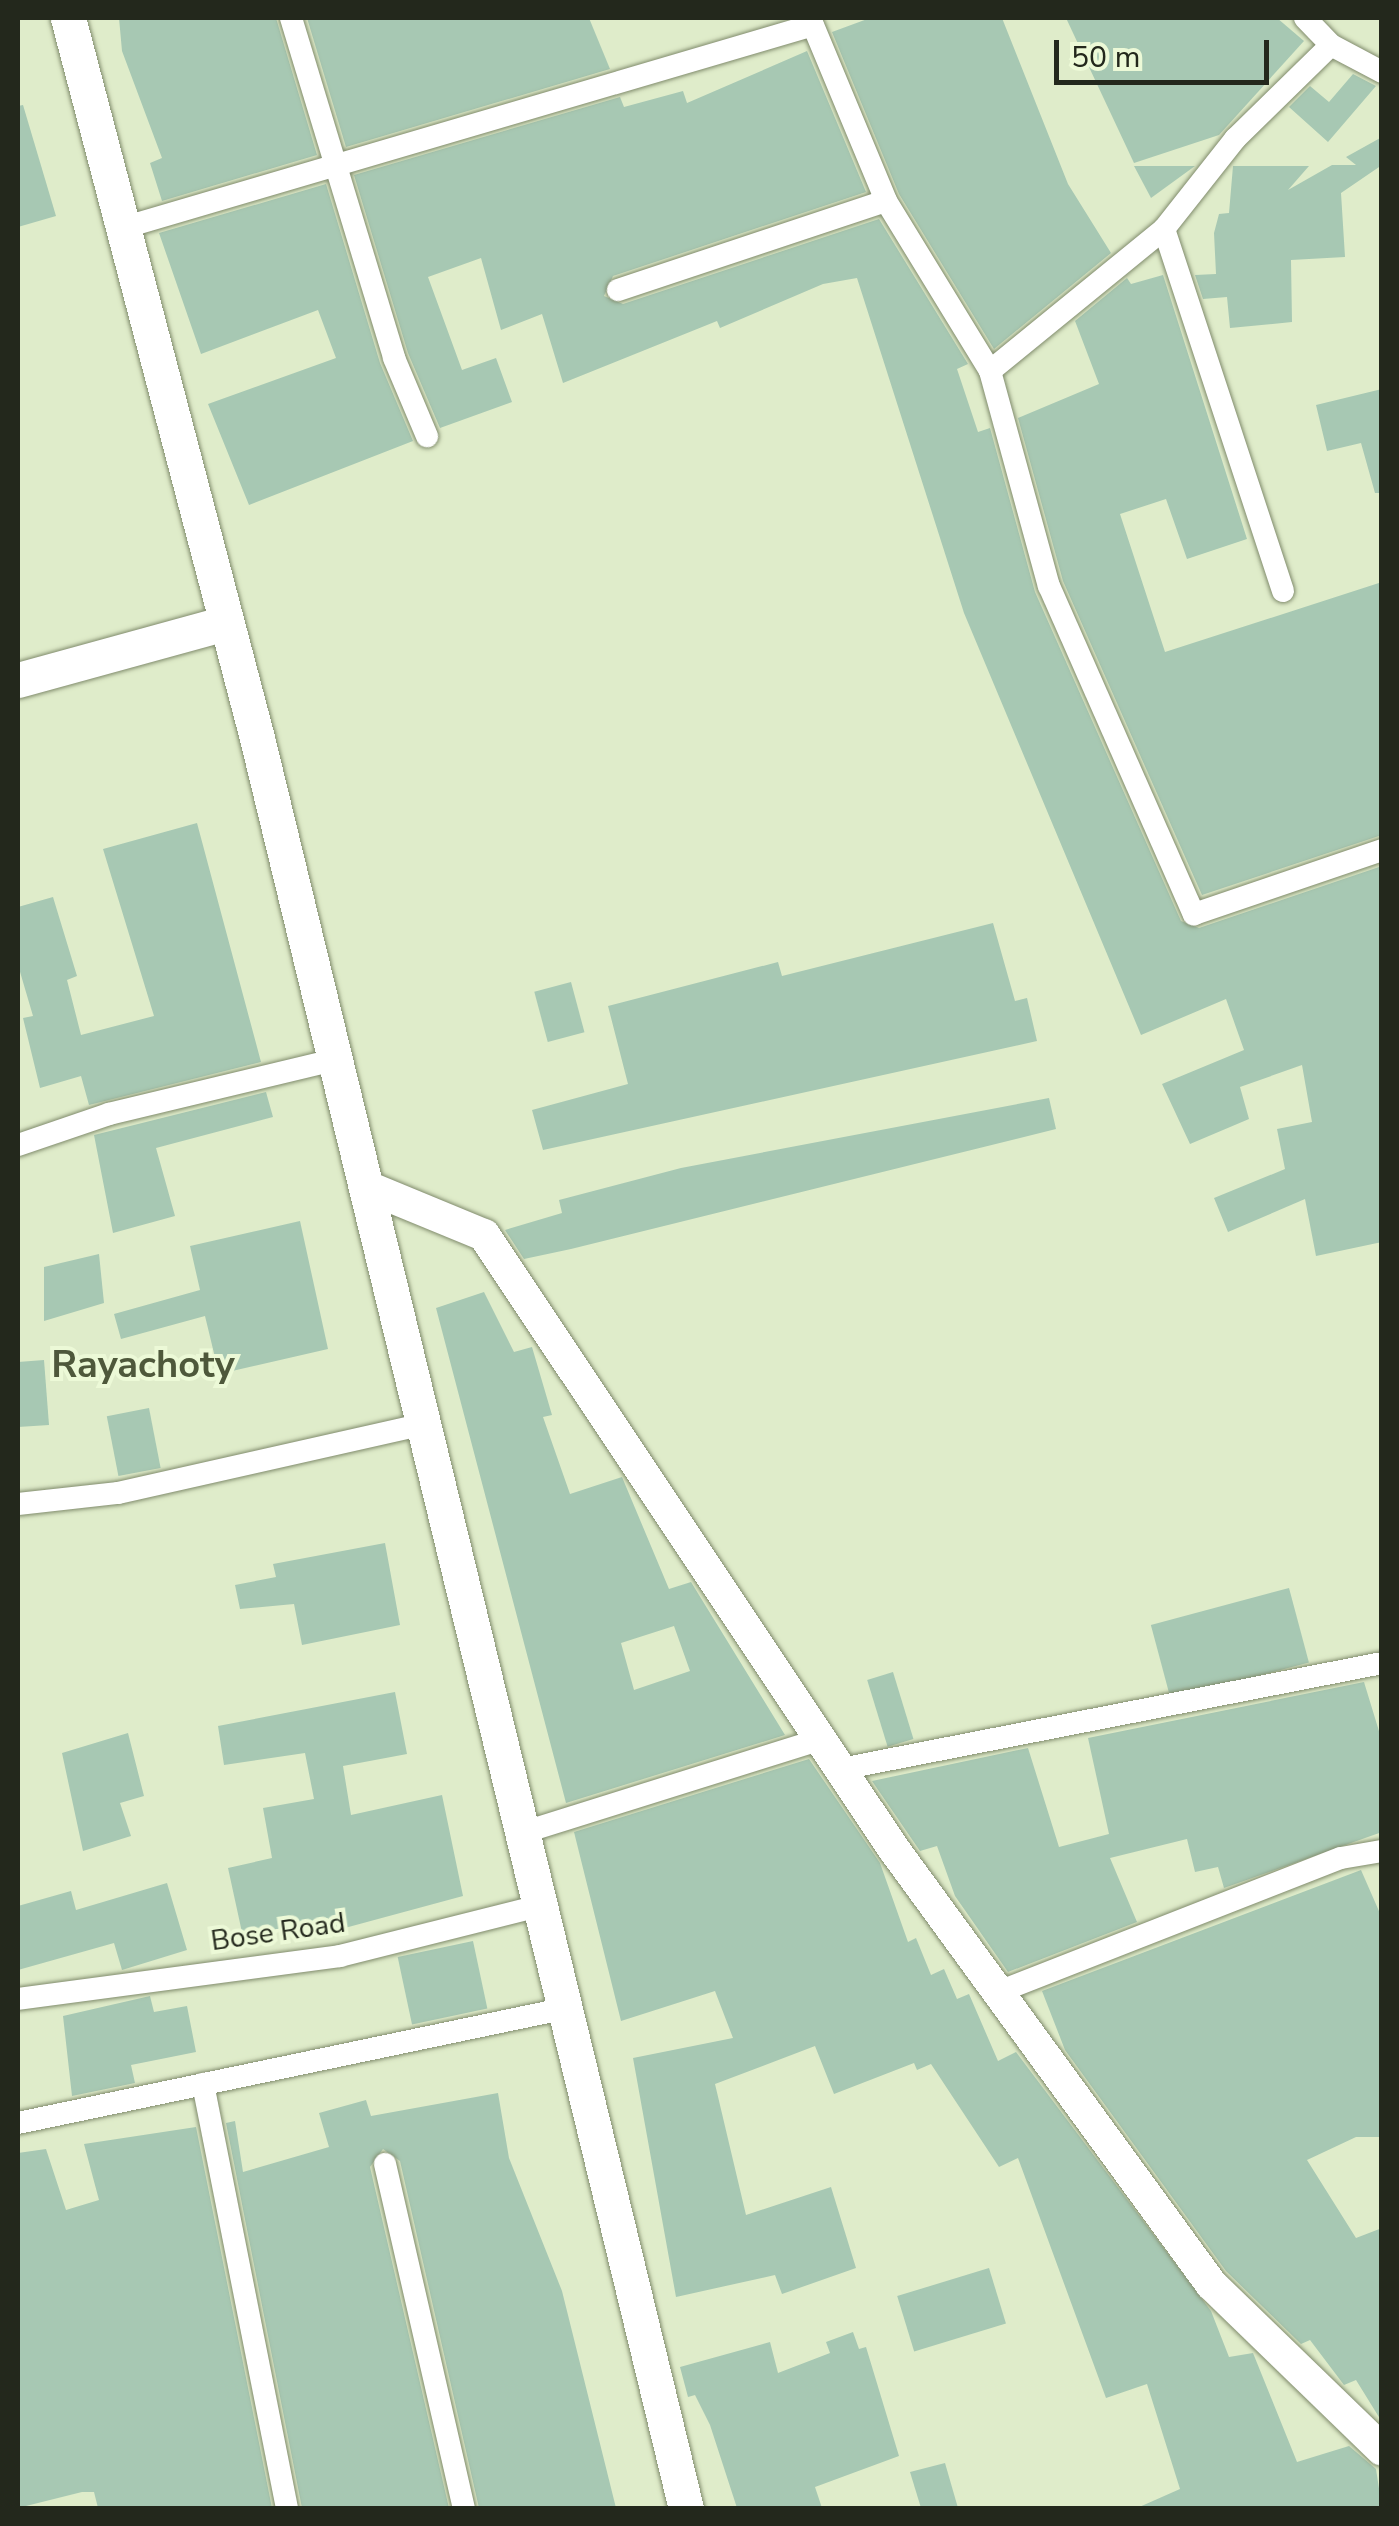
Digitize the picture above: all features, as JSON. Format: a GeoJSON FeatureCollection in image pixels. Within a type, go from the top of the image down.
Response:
{"type":"FeatureCollection","features":[{"type":"Feature","properties":{"kind":"main road"},"geometry":{"type":"LineString","coordinates":[[68,18],[119,229],[226,624],[543,1905],[686,2508]]}},
{"type":"Feature","properties":{"kind":"main road"},"geometry":{"type":"LineString","coordinates":[[18,680],[226,624]]}},
{"type":"Feature","properties":{"kind":"main road"},"geometry":{"type":"LineString","coordinates":[[365,1186],[484,1234],[996,1992],[1211,2284],[1382,2450]]}},
{"type":"Feature","properties":{"kind":"street"},"geometry":{"type":"LineString","coordinates":[[291,18],[394,358],[427,436]]}},
{"type":"Feature","properties":{"kind":"street"},"geometry":{"type":"LineString","coordinates":[[1305,18],[1331,45],[1382,72]]}},
{"type":"Feature","properties":{"kind":"street"},"geometry":{"type":"LineString","coordinates":[[119,229],[812,21],[886,201],[990,371],[1049,586],[1194,914],[1382,850]]}},
{"type":"Feature","properties":{"kind":"street"},"geometry":{"type":"LineString","coordinates":[[990,371],[1164,229],[1235,140],[1331,45]]}},
{"type":"Feature","properties":{"kind":"street"},"geometry":{"type":"LineString","coordinates":[[618,290],[886,201]]}},
{"type":"Feature","properties":{"kind":"street"},"geometry":{"type":"LineString","coordinates":[[1164,229],[1283,591]]}},
{"type":"Feature","properties":{"kind":"street"},"geometry":{"type":"LineString","coordinates":[[18,1145],[109,1114],[334,1060]]}},
{"type":"Feature","properties":{"kind":"street"},"geometry":{"type":"LineString","coordinates":[[18,1504],[118,1493],[423,1424]]}},
{"type":"Feature","properties":{"kind":"street"},"geometry":{"type":"LineString","coordinates":[[846,1768],[1382,1664]]}},
{"type":"Feature","properties":{"kind":"street"},"geometry":{"type":"LineString","coordinates":[[525,1832],[825,1738]]}},
{"type":"Feature","properties":{"kind":"street"},"geometry":{"type":"LineString","coordinates":[[996,1992],[1341,1858],[1382,1851]]}},
{"type":"Feature","properties":{"kind":"street","name":"Bose Road"},"geometry":{"type":"LineString","coordinates":[[18,2000],[340,1956],[543,1905]]}},
{"type":"Feature","properties":{"kind":"street"},"geometry":{"type":"LineString","coordinates":[[18,2123],[567,2008]]}},
{"type":"Feature","properties":{"kind":"street"},"geometry":{"type":"LineString","coordinates":[[204,2084],[287,2508]]}},
{"type":"Feature","properties":{"kind":"street"},"geometry":{"type":"LineString","coordinates":[[385,2164],[464,2508]]}},
{"type":"Feature","properties":{"kind":"building"},"geometry":{"type":"Polygon","coordinates":[[[119,18],[276,18],[317,155],[162,201],[150,163],[162,158],[122,51],[119,18]]]}},
{"type":"Feature","properties":{"kind":"building"},"geometry":{"type":"Polygon","coordinates":[[[307,18],[589,18],[610,69],[346,147],[307,18]]]}},
{"type":"Feature","properties":{"kind":"building"},"geometry":{"type":"Polygon","coordinates":[[[870,18],[1002,18],[1068,184],[1111,253],[994,349],[899,194],[832,32],[870,18]]]}},
{"type":"Feature","properties":{"kind":"building"},"geometry":{"type":"Polygon","coordinates":[[[1066,18],[1277,18],[1304,41],[1219,135],[1134,163],[1066,18]]]}},
{"type":"Feature","properties":{"kind":"building"},"geometry":{"type":"Polygon","coordinates":[[[807,51],[866,192],[613,276],[604,296],[623,304],[879,219],[968,364],[957,369],[978,432],[990,428],[1035,592],[1181,921],[1199,928],[1382,866],[1382,1242],[1316,1256],[1305,1199],[1228,1232],[1214,1198],[1285,1169],[1277,1129],[1312,1122],[1302,1065],[1240,1087],[1249,1119],[1190,1144],[1162,1084],[1244,1050],[1226,999],[1141,1035],[964,613],[857,278],[823,284],[720,328],[717,321],[563,383],[542,314],[501,330],[481,258],[428,277],[462,370],[496,358],[512,402],[440,428],[408,353],[354,175],[620,97],[624,107],[683,91],[687,103],[807,51]]]}},
{"type":"Feature","properties":{"kind":"building"},"geometry":{"type":"Polygon","coordinates":[[[1353,74],[1376,86],[1328,142],[1289,107],[1310,86],[1329,102],[1353,74]]]}},
{"type":"Feature","properties":{"kind":"building"},"geometry":{"type":"Polygon","coordinates":[[[23,105],[56,216],[18,227],[18,106],[23,105]]]}},
{"type":"Feature","properties":{"kind":"building"},"geometry":{"type":"Polygon","coordinates":[[[1382,137],[1382,165],[1341,193],[1345,257],[1291,260],[1292,322],[1230,328],[1227,297],[1203,299],[1195,275],[1216,274],[1214,233],[1219,214],[1229,213],[1233,166],[1309,166],[1288,190],[1332,165],[1356,165],[1346,157],[1382,137]]]}},
{"type":"Feature","properties":{"kind":"building"},"geometry":{"type":"Polygon","coordinates":[[[1134,166],[1195,166],[1151,198],[1134,166]]]}},
{"type":"Feature","properties":{"kind":"building"},"geometry":{"type":"Polygon","coordinates":[[[326,184],[380,363],[413,441],[249,505],[208,404],[336,358],[318,310],[201,354],[159,233],[326,184]]]}},
{"type":"Feature","properties":{"kind":"building"},"geometry":{"type":"Polygon","coordinates":[[[1163,275],[1247,539],[1187,559],[1166,499],[1120,514],[1165,652],[1382,582],[1382,835],[1202,895],[1063,581],[1018,418],[1099,384],[1075,321],[1127,278],[1131,284],[1163,275]]]}},
{"type":"Feature","properties":{"kind":"building"},"geometry":{"type":"Polygon","coordinates":[[[1382,389],[1382,493],[1375,493],[1361,443],[1327,451],[1316,405],[1382,389]]]}},
{"type":"Feature","properties":{"kind":"building"},"geometry":{"type":"Polygon","coordinates":[[[197,823],[261,1062],[89,1105],[81,1076],[40,1088],[23,1018],[33,1016],[18,965],[18,907],[53,897],[77,976],[67,980],[81,1035],[154,1016],[103,849],[197,823]]]}},
{"type":"Feature","properties":{"kind":"building"},"geometry":{"type":"Polygon","coordinates":[[[993,923],[1015,1001],[1027,998],[1037,1041],[543,1150],[532,1110],[628,1084],[608,1006],[778,962],[782,976],[993,923]]]}},
{"type":"Feature","properties":{"kind":"building"},"geometry":{"type":"Polygon","coordinates":[[[571,982],[584,1032],[548,1042],[534,992],[571,982]]]}},
{"type":"Feature","properties":{"kind":"building"},"geometry":{"type":"Polygon","coordinates":[[[266,1092],[273,1117],[156,1148],[175,1216],[113,1233],[94,1135],[266,1092]]]}},
{"type":"Feature","properties":{"kind":"building"},"geometry":{"type":"Polygon","coordinates":[[[1049,1098],[1056,1129],[571,1249],[524,1259],[505,1230],[562,1213],[559,1200],[681,1168],[1049,1098]]]}},
{"type":"Feature","properties":{"kind":"building"},"geometry":{"type":"Polygon","coordinates":[[[300,1221],[328,1349],[219,1374],[205,1316],[121,1339],[114,1314],[200,1290],[190,1246],[300,1221]]]}},
{"type":"Feature","properties":{"kind":"building"},"geometry":{"type":"Polygon","coordinates":[[[99,1254],[104,1303],[44,1321],[44,1267],[99,1254]]]}},
{"type":"Feature","properties":{"kind":"building"},"geometry":{"type":"Polygon","coordinates":[[[484,1292],[514,1352],[532,1347],[552,1415],[543,1417],[570,1494],[622,1477],[669,1589],[691,1582],[785,1735],[566,1803],[436,1308],[484,1292]],[[674,1626],[621,1643],[634,1690],[690,1671],[674,1626]]]}},
{"type":"Feature","properties":{"kind":"building"},"geometry":{"type":"Polygon","coordinates":[[[44,1360],[49,1425],[18,1427],[18,1362],[44,1360]]]}},
{"type":"Feature","properties":{"kind":"building"},"geometry":{"type":"Polygon","coordinates":[[[149,1408],[161,1468],[118,1476],[107,1416],[149,1408]]]}},
{"type":"Feature","properties":{"kind":"building"},"geometry":{"type":"Polygon","coordinates":[[[385,1543],[400,1625],[302,1645],[294,1604],[240,1609],[235,1585],[276,1577],[273,1564],[385,1543]]]}},
{"type":"Feature","properties":{"kind":"building"},"geometry":{"type":"Polygon","coordinates":[[[1289,1588],[1309,1662],[1171,1699],[1151,1625],[1289,1588]]]}},
{"type":"Feature","properties":{"kind":"building"},"geometry":{"type":"Polygon","coordinates":[[[893,1672],[913,1739],[888,1747],[867,1680],[893,1672]]]}},
{"type":"Feature","properties":{"kind":"building"},"geometry":{"type":"Polygon","coordinates":[[[1364,1682],[1382,1741],[1382,1832],[1224,1888],[1218,1867],[1195,1872],[1187,1839],[1110,1858],[1137,1922],[1008,1972],[955,1896],[937,1846],[920,1851],[872,1781],[1028,1748],[1059,1847],[1109,1834],[1088,1738],[1364,1682]]]}},
{"type":"Feature","properties":{"kind":"building"},"geometry":{"type":"Polygon","coordinates":[[[395,1692],[407,1754],[343,1766],[351,1815],[442,1795],[463,1896],[330,1932],[328,1918],[243,1937],[228,1868],[272,1858],[263,1808],[314,1799],[305,1753],[224,1765],[218,1726],[395,1692]]]}},
{"type":"Feature","properties":{"kind":"building"},"geometry":{"type":"Polygon","coordinates":[[[128,1733],[144,1796],[120,1803],[131,1836],[83,1851],[62,1753],[128,1733]]]}},
{"type":"Feature","properties":{"kind":"building"},"geometry":{"type":"Polygon","coordinates":[[[809,1759],[880,1863],[908,1942],[916,1938],[931,1975],[944,1969],[957,1999],[969,1994],[998,2061],[1016,2052],[1211,2311],[1229,2357],[1253,2353],[1297,2462],[1349,2446],[1376,2469],[1382,2508],[1137,2508],[1180,2489],[1147,2384],[1106,2398],[1018,2158],[999,2167],[931,2064],[917,2070],[914,2063],[834,2094],[815,2046],[715,2084],[746,2215],[831,2187],[856,2268],[782,2294],[775,2275],[676,2297],[633,2058],[733,2038],[715,1991],[621,2021],[574,1832],[809,1759]]]}},
{"type":"Feature","properties":{"kind":"building"},"geometry":{"type":"Polygon","coordinates":[[[1361,1870],[1382,1918],[1382,2137],[1356,2137],[1307,2160],[1356,2238],[1382,2228],[1382,2422],[1356,2380],[1344,2385],[1310,2340],[1301,2344],[1226,2271],[1065,2050],[1042,1991],[1361,1870]]]}},
{"type":"Feature","properties":{"kind":"building"},"geometry":{"type":"Polygon","coordinates":[[[167,1883],[187,1950],[122,1970],[114,1943],[18,1970],[18,1906],[71,1891],[76,1910],[167,1883]]]}},
{"type":"Feature","properties":{"kind":"building"},"geometry":{"type":"Polygon","coordinates":[[[473,1941],[487,2008],[412,2025],[398,1957],[473,1941]]]}},
{"type":"Feature","properties":{"kind":"building"},"geometry":{"type":"Polygon","coordinates":[[[150,1996],[154,2012],[187,2006],[196,2052],[131,2065],[135,2083],[72,2096],[63,2016],[150,1996]]]}},
{"type":"Feature","properties":{"kind":"building"},"geometry":{"type":"Polygon","coordinates":[[[498,2093],[509,2158],[562,2291],[616,2508],[479,2508],[400,2161],[383,2149],[370,2167],[449,2508],[302,2508],[226,2123],[235,2121],[243,2172],[329,2147],[319,2113],[366,2100],[371,2116],[498,2093]]]}},
{"type":"Feature","properties":{"kind":"building"},"geometry":{"type":"Polygon","coordinates":[[[196,2127],[272,2508],[98,2508],[94,2492],[82,2492],[18,2508],[18,2153],[46,2149],[66,2210],[99,2200],[84,2144],[196,2127]]]}},
{"type":"Feature","properties":{"kind":"building"},"geometry":{"type":"Polygon","coordinates":[[[989,2268],[1006,2323],[914,2352],[897,2296],[989,2268]]]}},
{"type":"Feature","properties":{"kind":"building"},"geometry":{"type":"Polygon","coordinates":[[[853,2332],[859,2349],[866,2347],[899,2456],[815,2487],[822,2508],[737,2508],[710,2425],[695,2395],[688,2397],[680,2367],[770,2342],[778,2373],[830,2353],[826,2342],[853,2332]]]}},
{"type":"Feature","properties":{"kind":"building"},"geometry":{"type":"Polygon","coordinates":[[[945,2463],[958,2508],[921,2508],[910,2472],[945,2463]]]}},
{"type":"Feature","properties":{"kind":"district","name":"Rayachoty"},"geometry":{"type":"Point","coordinates":[143,1365]}}]}
